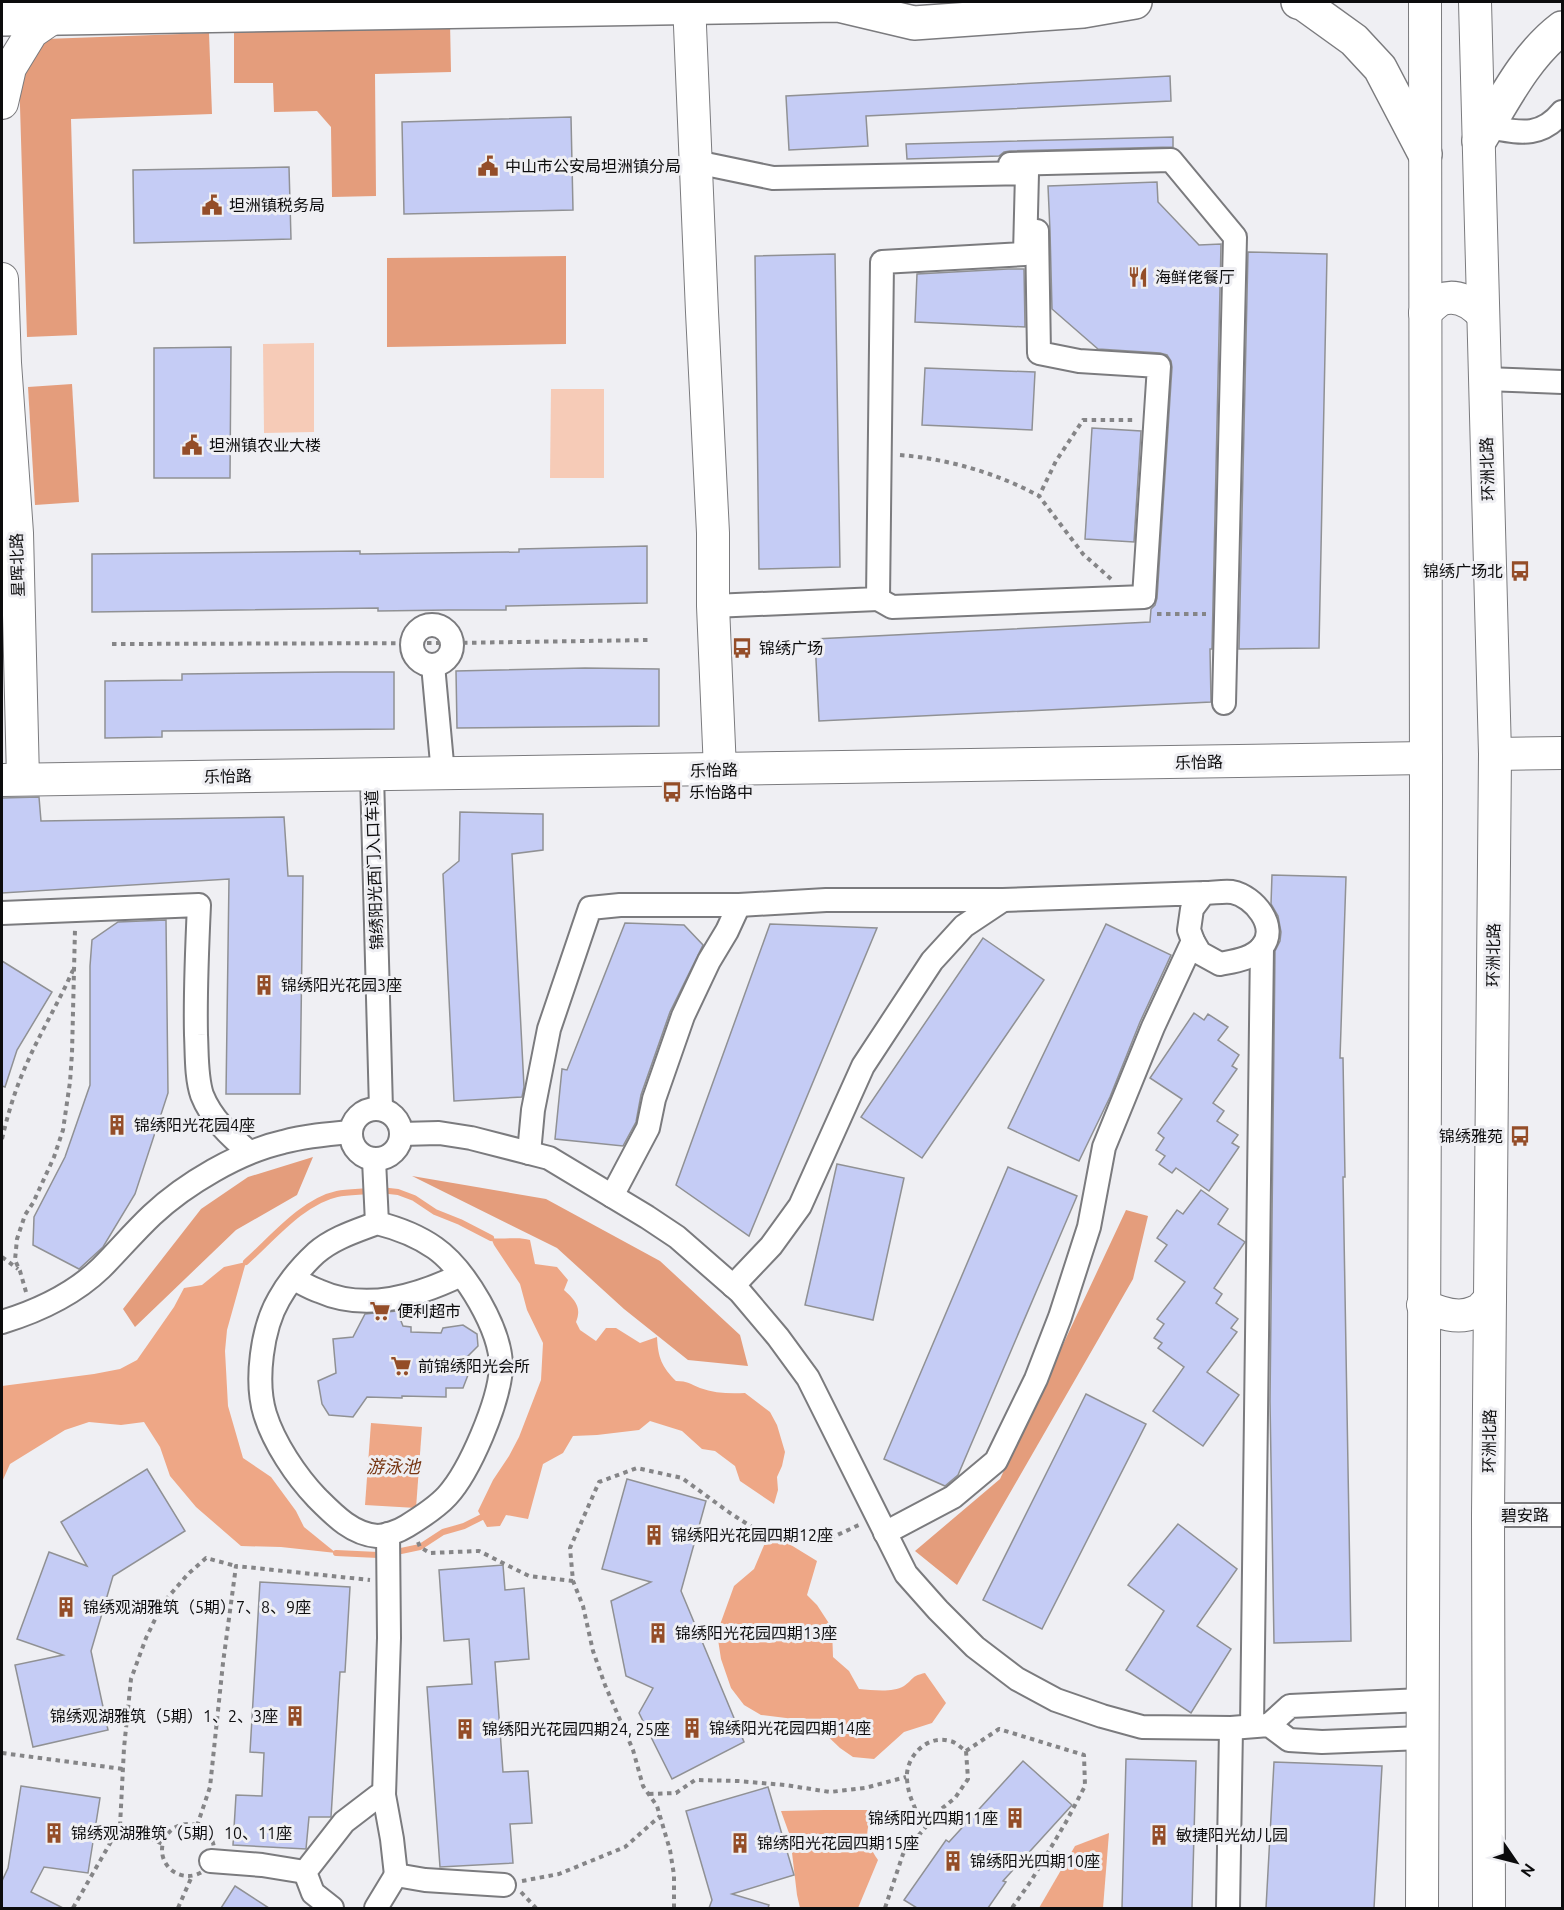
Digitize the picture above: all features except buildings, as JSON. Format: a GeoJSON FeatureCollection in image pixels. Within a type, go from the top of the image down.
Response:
{"type":"FeatureCollection","features":[{"type":"Feature","properties":{"kind":"main road"},"geometry":{"type":"LineString","coordinates":[[2,19],[63,10],[838,4],[914,23],[1083,11],[1135,2]]}},
{"type":"Feature","properties":{"kind":"main road"},"geometry":{"type":"LineString","coordinates":[[1298,2],[1354,40],[1380,68],[1425,154]]}},
{"type":"Feature","properties":{"kind":"main road"},"geometry":{"type":"LineString","coordinates":[[1422,1908],[1426,758],[1425,2]]}},
{"type":"Feature","properties":{"kind":"main road","name":"环洲北路"},"geometry":{"type":"LineString","coordinates":[[1475,2],[1483,134],[1483,315],[1495,754],[1488,1515],[1489,1908]]}},
{"type":"Feature","properties":{"kind":"main road"},"geometry":{"type":"LineString","coordinates":[[689,4],[713,533],[713,606],[720,770]]}},
{"type":"Feature","properties":{"kind":"main road"},"geometry":{"type":"LineString","coordinates":[[2,102],[10,68],[32,32],[63,10]]}},
{"type":"Feature","properties":{"kind":"main road"},"geometry":{"type":"LineString","coordinates":[[1483,134],[1530,61],[1551,37],[1563,28]]}},
{"type":"Feature","properties":{"kind":"main road","name":"星晖北路"},"geometry":{"type":"LineString","coordinates":[[2,279],[16,533],[12,780]]}},
{"type":"Feature","properties":{"kind":"main road"},"geometry":{"type":"LineString","coordinates":[[1425,313],[1439,300],[1455,298],[1470,302],[1483,315]]}},
{"type":"Feature","properties":{"kind":"main road"},"geometry":{"type":"LineString","coordinates":[[1495,754],[1563,753]]}},
{"type":"Feature","properties":{"kind":"main road","name":"乐怡路"},"geometry":{"type":"LineString","coordinates":[[12,780],[1426,758]]}},
{"type":"Feature","properties":{"kind":"main road"},"geometry":{"type":"LineString","coordinates":[[1424,1305],[1438,1312],[1456,1316],[1476,1312],[1490,1299]]}},
{"type":"Feature","properties":{"kind":"street"},"geometry":{"type":"LineString","coordinates":[[1483,134],[1536,131],[1546,127],[1563,112]]}},
{"type":"Feature","properties":{"kind":"street"},"geometry":{"type":"LineString","coordinates":[[768,177],[782,172],[1055,163],[1171,160],[1185,166],[1235,237],[1224,703]]}},
{"type":"Feature","properties":{"kind":"street"},"geometry":{"type":"LineString","coordinates":[[696,162],[768,177],[1031,172],[1185,166]]}},
{"type":"Feature","properties":{"kind":"street"},"geometry":{"type":"LineString","coordinates":[[878,599],[882,262],[1025,254],[1031,172]]}},
{"type":"Feature","properties":{"kind":"street"},"geometry":{"type":"LineString","coordinates":[[713,606],[878,599],[892,607],[1144,597],[1160,366],[1079,361],[1039,353],[1031,172]]}},
{"type":"Feature","properties":{"kind":"street"},"geometry":{"type":"LineString","coordinates":[[1485,379],[1563,382]]}},
{"type":"Feature","properties":{"kind":"street"},"geometry":{"type":"LineString","coordinates":[[428,626],[441,627],[450,636],[452,643],[449,656],[433,665],[426,664],[416,656],[412,644],[417,632],[428,626]]}},
{"type":"Feature","properties":{"kind":"street"},"geometry":{"type":"LineString","coordinates":[[433,665],[443,774]]}},
{"type":"Feature","properties":{"kind":"street","name":"锦绣阳光西门入口车道"},"geometry":{"type":"LineString","coordinates":[[372,775],[381,1109]]}},
{"type":"Feature","properties":{"kind":"street"},"geometry":{"type":"LineString","coordinates":[[529,1153],[533,1110],[549,1029],[590,908],[620,904],[739,905],[826,900],[1003,900],[1232,892],[1252,901],[1266,919],[1267,938],[1262,947],[1249,958],[1220,964],[1200,953],[1189,930],[1192,909],[1204,893]]}},
{"type":"Feature","properties":{"kind":"street"},"geometry":{"type":"LineString","coordinates":[[733,1286],[771,1246],[800,1206],[863,1066],[932,961],[964,926],[1003,900]]}},
{"type":"Feature","properties":{"kind":"street"},"geometry":{"type":"LineString","coordinates":[[2,913],[199,905],[195,992],[197,1060],[202,1094],[213,1115],[231,1137],[249,1152]]}},
{"type":"Feature","properties":{"kind":"street"},"geometry":{"type":"LineString","coordinates":[[612,1196],[648,1128],[654,1099],[683,1016],[739,905]]}},
{"type":"Feature","properties":{"kind":"street"},"geometry":{"type":"LineString","coordinates":[[881,1525],[953,1497],[996,1461],[1036,1379],[1060,1317],[1089,1227],[1104,1147],[1153,1028],[1193,941]]}},
{"type":"Feature","properties":{"kind":"street"},"geometry":{"type":"LineString","coordinates":[[1228,1908],[1250,1727],[1262,947]]}},
{"type":"Feature","properties":{"kind":"street"},"geometry":{"type":"LineString","coordinates":[[381,1109],[395,1118],[400,1126],[400,1143],[395,1150],[382,1159],[374,1160],[366,1158],[354,1147],[351,1140],[352,1124],[364,1112],[381,1109]]}},
{"type":"Feature","properties":{"kind":"street"},"geometry":{"type":"LineString","coordinates":[[2,1322],[49,1305],[75,1288],[99,1270],[152,1215],[180,1192],[249,1152],[310,1136],[351,1132]]}},
{"type":"Feature","properties":{"kind":"street"},"geometry":{"type":"LineString","coordinates":[[401,1134],[439,1133],[471,1138],[549,1158],[677,1237],[733,1286],[778,1337],[808,1378],[906,1574],[975,1647],[1017,1679],[1056,1700],[1142,1727],[1250,1727],[1289,1740],[1322,1742],[1422,1738]]}},
{"type":"Feature","properties":{"kind":"street"},"geometry":{"type":"LineString","coordinates":[[374,1160],[377,1223]]}},
{"type":"Feature","properties":{"kind":"street"},"geometry":{"type":"LineString","coordinates":[[377,1223],[426,1242],[445,1256],[461,1275],[485,1313],[494,1331],[501,1368],[495,1405],[471,1458],[446,1497],[410,1524],[379,1536],[360,1533],[342,1522],[296,1473],[268,1421],[261,1390],[261,1360],[271,1314],[279,1297],[317,1253],[335,1240],[377,1223]]}},
{"type":"Feature","properties":{"kind":"street"},"geometry":{"type":"LineString","coordinates":[[294,1279],[320,1292],[345,1299],[382,1301],[435,1287],[461,1275]]}},
{"type":"Feature","properties":{"kind":"street","name":"碧安路"},"geometry":{"type":"LineString","coordinates":[[1488,1515],[1563,1515]]}},
{"type":"Feature","properties":{"kind":"street"},"geometry":{"type":"LineString","coordinates":[[376,1908],[396,1875],[384,1795],[389,1638],[388,1534]]}},
{"type":"Feature","properties":{"kind":"street"},"geometry":{"type":"LineString","coordinates":[[1250,1727],[1290,1706],[1422,1701]]}},
{"type":"Feature","properties":{"kind":"street"},"geometry":{"type":"LineString","coordinates":[[305,1872],[344,1822],[378,1796]]}},
{"type":"Feature","properties":{"kind":"street"},"geometry":{"type":"LineString","coordinates":[[211,1861],[262,1865],[305,1872]]}},
{"type":"Feature","properties":{"kind":"street"},"geometry":{"type":"LineString","coordinates":[[305,1872],[313,1893],[332,1908]]}},
{"type":"Feature","properties":{"kind":"street"},"geometry":{"type":"LineString","coordinates":[[396,1875],[425,1880],[504,1885]]}},
{"type":"Feature","properties":{"kind":"path"},"geometry":{"type":"LineString","coordinates":[[1039,496],[1056,461],[1083,420],[1142,420]]}},
{"type":"Feature","properties":{"kind":"path"},"geometry":{"type":"LineString","coordinates":[[880,453],[919,457],[964,467],[1014,482],[1039,496],[1083,554],[1155,614],[1227,614]]}},
{"type":"Feature","properties":{"kind":"path"},"geometry":{"type":"LineString","coordinates":[[112,644],[651,640]]}},
{"type":"Feature","properties":{"kind":"path"},"geometry":{"type":"LineString","coordinates":[[29,1314],[25,1285],[15,1260],[17,1239],[25,1215],[54,1157],[63,1130],[71,1072],[75,967],[73,943],[76,910]]}},
{"type":"Feature","properties":{"kind":"path"},"geometry":{"type":"LineString","coordinates":[[2,1139],[14,1094],[27,1063],[75,967]]}},
{"type":"Feature","properties":{"kind":"path"},"geometry":{"type":"LineString","coordinates":[[2,1257],[20,1271]]}},
{"type":"Feature","properties":{"kind":"path"},"geometry":{"type":"LineString","coordinates":[[674,1908],[674,1875],[670,1850],[657,1806],[644,1786],[633,1750],[592,1651],[583,1606],[573,1581],[570,1548],[599,1482],[637,1468],[682,1478],[755,1529],[804,1531],[832,1537],[881,1525]]}},
{"type":"Feature","properties":{"kind":"path"},"geometry":{"type":"LineString","coordinates":[[410,1524],[420,1546],[430,1553],[479,1551],[529,1576],[573,1581]]}},
{"type":"Feature","properties":{"kind":"path"},"geometry":{"type":"LineString","coordinates":[[73,1908],[120,1826],[131,1679],[146,1638],[163,1603],[188,1574],[206,1558],[236,1566],[388,1582]]}},
{"type":"Feature","properties":{"kind":"path"},"geometry":{"type":"LineString","coordinates":[[197,1826],[210,1787],[236,1566]]}},
{"type":"Feature","properties":{"kind":"path"},"geometry":{"type":"LineString","coordinates":[[966,1751],[999,1729],[1084,1755],[1085,1786],[1031,1881],[1012,1908]]}},
{"type":"Feature","properties":{"kind":"path"},"geometry":{"type":"LineString","coordinates":[[925,1828],[910,1800],[906,1777],[915,1752],[927,1743],[939,1739],[951,1741],[966,1751]]}},
{"type":"Feature","properties":{"kind":"path"},"geometry":{"type":"LineString","coordinates":[[885,1908],[903,1854],[940,1810],[955,1798],[968,1779],[966,1751]]}},
{"type":"Feature","properties":{"kind":"path"},"geometry":{"type":"LineString","coordinates":[[2,1753],[123,1769]]}},
{"type":"Feature","properties":{"kind":"path"},"geometry":{"type":"LineString","coordinates":[[648,1794],[676,1793],[696,1780],[785,1785],[830,1792],[865,1788],[906,1777]]}},
{"type":"Feature","properties":{"kind":"path"},"geometry":{"type":"LineString","coordinates":[[504,1885],[560,1874],[598,1859],[625,1847],[660,1816]]}},
{"type":"Feature","properties":{"kind":"path"},"geometry":{"type":"LineString","coordinates":[[180,1825],[197,1826],[210,1836],[213,1844],[211,1861],[200,1873],[183,1876],[169,1868],[164,1861],[162,1844],[166,1836],[180,1825]]}},
{"type":"Feature","properties":{"kind":"path"},"geometry":{"type":"LineString","coordinates":[[120,1826],[162,1844]]}},
{"type":"Feature","properties":{"kind":"path"},"geometry":{"type":"LineString","coordinates":[[178,1908],[192,1876]]}},
{"type":"Feature","properties":{"kind":"shaded area"},"geometry":{"type":"Polygon","coordinates":[[[450,22],[451,72],[375,74],[376,196],[332,197],[331,127],[317,111],[274,112],[273,83],[234,83],[234,26],[450,22]]]}},
{"type":"Feature","properties":{"kind":"shaded area"},"geometry":{"type":"Polygon","coordinates":[[[209,33],[212,114],[71,119],[77,335],[27,337],[18,40],[209,33]]]}},
{"type":"Feature","properties":{"kind":"shaded area"},"geometry":{"type":"Polygon","coordinates":[[[566,256],[566,344],[387,347],[387,258],[566,256]]]}},
{"type":"Feature","properties":{"kind":"shaded area"},"geometry":{"type":"Polygon","coordinates":[[[314,343],[314,432],[264,433],[263,344],[314,343]]]}},
{"type":"Feature","properties":{"kind":"shaded area"},"geometry":{"type":"Polygon","coordinates":[[[72,384],[79,502],[35,505],[28,387],[72,384]]]}},
{"type":"Feature","properties":{"kind":"shaded area"},"geometry":{"type":"Polygon","coordinates":[[[551,389],[604,389],[604,478],[550,478],[551,389]]]}},
{"type":"Feature","properties":{"kind":"shaded area"},"geometry":{"type":"Polygon","coordinates":[[[313,1157],[297,1195],[236,1230],[135,1327],[123,1309],[201,1209],[248,1177],[313,1157]]]}},
{"type":"Feature","properties":{"kind":"shaded area"},"geometry":{"type":"Polygon","coordinates":[[[412,1176],[546,1199],[660,1261],[740,1335],[748,1366],[688,1360],[624,1309],[557,1248],[412,1176]]]}},
{"type":"Feature","properties":{"kind":"shaded area"},"geometry":{"type":"Polygon","coordinates":[[[1126,1210],[1148,1216],[1133,1279],[957,1585],[915,1551],[1000,1479],[1126,1210]]]}},
{"type":"Feature","properties":{"kind":"water"},"geometry":{"type":"Polygon","coordinates":[[[491,1238],[530,1240],[535,1264],[557,1267],[568,1280],[564,1290],[578,1308],[576,1322],[580,1330],[596,1341],[606,1328],[616,1328],[640,1343],[657,1337],[662,1362],[676,1381],[716,1392],[745,1393],[770,1412],[777,1425],[785,1452],[777,1477],[778,1490],[774,1504],[740,1481],[735,1466],[715,1451],[702,1449],[682,1431],[650,1421],[639,1430],[573,1436],[563,1453],[543,1464],[528,1519],[506,1515],[500,1526],[487,1527],[478,1511],[493,1480],[519,1437],[541,1380],[543,1343],[527,1310],[520,1284],[491,1238]]]}},
{"type":"Feature","properties":{"kind":"water"},"geometry":{"type":"Polygon","coordinates":[[[246,1262],[227,1330],[225,1351],[228,1406],[243,1458],[271,1477],[296,1511],[304,1527],[336,1553],[281,1547],[241,1546],[196,1507],[170,1476],[160,1447],[144,1422],[121,1425],[89,1422],[65,1430],[10,1464],[2,1482],[2,1386],[120,1369],[137,1360],[174,1307],[184,1288],[202,1285],[224,1267],[246,1262]]]}},
{"type":"Feature","properties":{"kind":"water","name":"游泳池"},"geometry":{"type":"Polygon","coordinates":[[[371,1423],[422,1427],[416,1508],[365,1505],[371,1423]]]}},
{"type":"Feature","properties":{"kind":"water"},"geometry":{"type":"Polygon","coordinates":[[[786,1542],[817,1561],[807,1595],[817,1605],[832,1628],[833,1657],[849,1671],[859,1689],[894,1690],[904,1686],[917,1675],[925,1673],[946,1703],[932,1723],[904,1732],[874,1759],[853,1757],[819,1728],[802,1720],[761,1715],[744,1705],[731,1688],[721,1659],[717,1633],[734,1586],[754,1569],[765,1543],[786,1542]]]}},
{"type":"Feature","properties":{"kind":"water"},"geometry":{"type":"Polygon","coordinates":[[[874,1810],[867,1835],[878,1860],[858,1908],[800,1908],[790,1836],[781,1811],[874,1810]]]}},
{"type":"Feature","properties":{"kind":"water"},"geometry":{"type":"Polygon","coordinates":[[[1109,1833],[1103,1908],[1039,1908],[1075,1846],[1109,1833]]]}},
{"type":"Feature","properties":{"kind":"waterway"},"geometry":{"type":"LineString","coordinates":[[380,1190],[398,1192],[414,1198],[435,1212],[491,1238]]}},
{"type":"Feature","properties":{"kind":"waterway"},"geometry":{"type":"LineString","coordinates":[[246,1262],[288,1222],[312,1204],[337,1194],[370,1191]]}},
{"type":"Feature","properties":{"kind":"waterway"},"geometry":{"type":"LineString","coordinates":[[336,1553],[378,1555],[420,1547],[443,1532],[464,1526],[482,1517]]}},
{"type":"Feature","properties":{"kind":"place","name":"中山市公安局坦洲镇分局"},"geometry":{"type":"Point","coordinates":[488,166]}},
{"type":"Feature","properties":{"kind":"place","name":"坦洲镇税务局"},"geometry":{"type":"Point","coordinates":[212,205]}},
{"type":"Feature","properties":{"kind":"place","name":"海鲜佬餐厅"},"geometry":{"type":"Point","coordinates":[1138,277]}},
{"type":"Feature","properties":{"kind":"place","name":"坦洲镇农业大楼"},"geometry":{"type":"Point","coordinates":[192,445]}},
{"type":"Feature","properties":{"kind":"place","name":"锦绣广场北"},"geometry":{"type":"Point","coordinates":[1520,571]}},
{"type":"Feature","properties":{"kind":"place","name":"锦绣广场"},"geometry":{"type":"Point","coordinates":[742,648]}},
{"type":"Feature","properties":{"kind":"place","name":"乐怡路中"},"geometry":{"type":"Point","coordinates":[672,792]}},
{"type":"Feature","properties":{"kind":"place","name":"锦绣阳光花园3座"},"geometry":{"type":"Point","coordinates":[264,985]}},
{"type":"Feature","properties":{"kind":"place","name":"锦绣阳光花园4座"},"geometry":{"type":"Point","coordinates":[117,1125]}},
{"type":"Feature","properties":{"kind":"place","name":"锦绣雅苑"},"geometry":{"type":"Point","coordinates":[1520,1136]}},
{"type":"Feature","properties":{"kind":"place","name":"便利超市"},"geometry":{"type":"Point","coordinates":[380,1311]}},
{"type":"Feature","properties":{"kind":"place","name":"前锦绣阳光会所"},"geometry":{"type":"Point","coordinates":[401,1366]}},
{"type":"Feature","properties":{"kind":"place","name":"锦绣阳光花园四期12座"},"geometry":{"type":"Point","coordinates":[654,1535]}},
{"type":"Feature","properties":{"kind":"place","name":"锦绣观湖雅筑（5期）7、8、9座"},"geometry":{"type":"Point","coordinates":[66,1607]}},
{"type":"Feature","properties":{"kind":"place","name":"锦绣阳光花园四期13座"},"geometry":{"type":"Point","coordinates":[658,1633]}},
{"type":"Feature","properties":{"kind":"place","name":"锦绣观湖雅筑（5期）1、2、3座"},"geometry":{"type":"Point","coordinates":[295,1716]}},
{"type":"Feature","properties":{"kind":"place","name":"锦绣阳光花园四期14座"},"geometry":{"type":"Point","coordinates":[692,1728]}},
{"type":"Feature","properties":{"kind":"place","name":"锦绣阳光花园四期24, 25座"},"geometry":{"type":"Point","coordinates":[465,1729]}},
{"type":"Feature","properties":{"kind":"place","name":"锦绣阳光四期11座"},"geometry":{"type":"Point","coordinates":[1015,1818]}},
{"type":"Feature","properties":{"kind":"place","name":"锦绣观湖雅筑（5期）10、11座"},"geometry":{"type":"Point","coordinates":[54,1833]}},
{"type":"Feature","properties":{"kind":"place","name":"敏捷阳光幼儿园"},"geometry":{"type":"Point","coordinates":[1159,1835]}},
{"type":"Feature","properties":{"kind":"place","name":"锦绣阳光花园四期15座"},"geometry":{"type":"Point","coordinates":[740,1843]}},
{"type":"Feature","properties":{"kind":"place","name":"锦绣阳光四期10座"},"geometry":{"type":"Point","coordinates":[953,1861]}}]}
